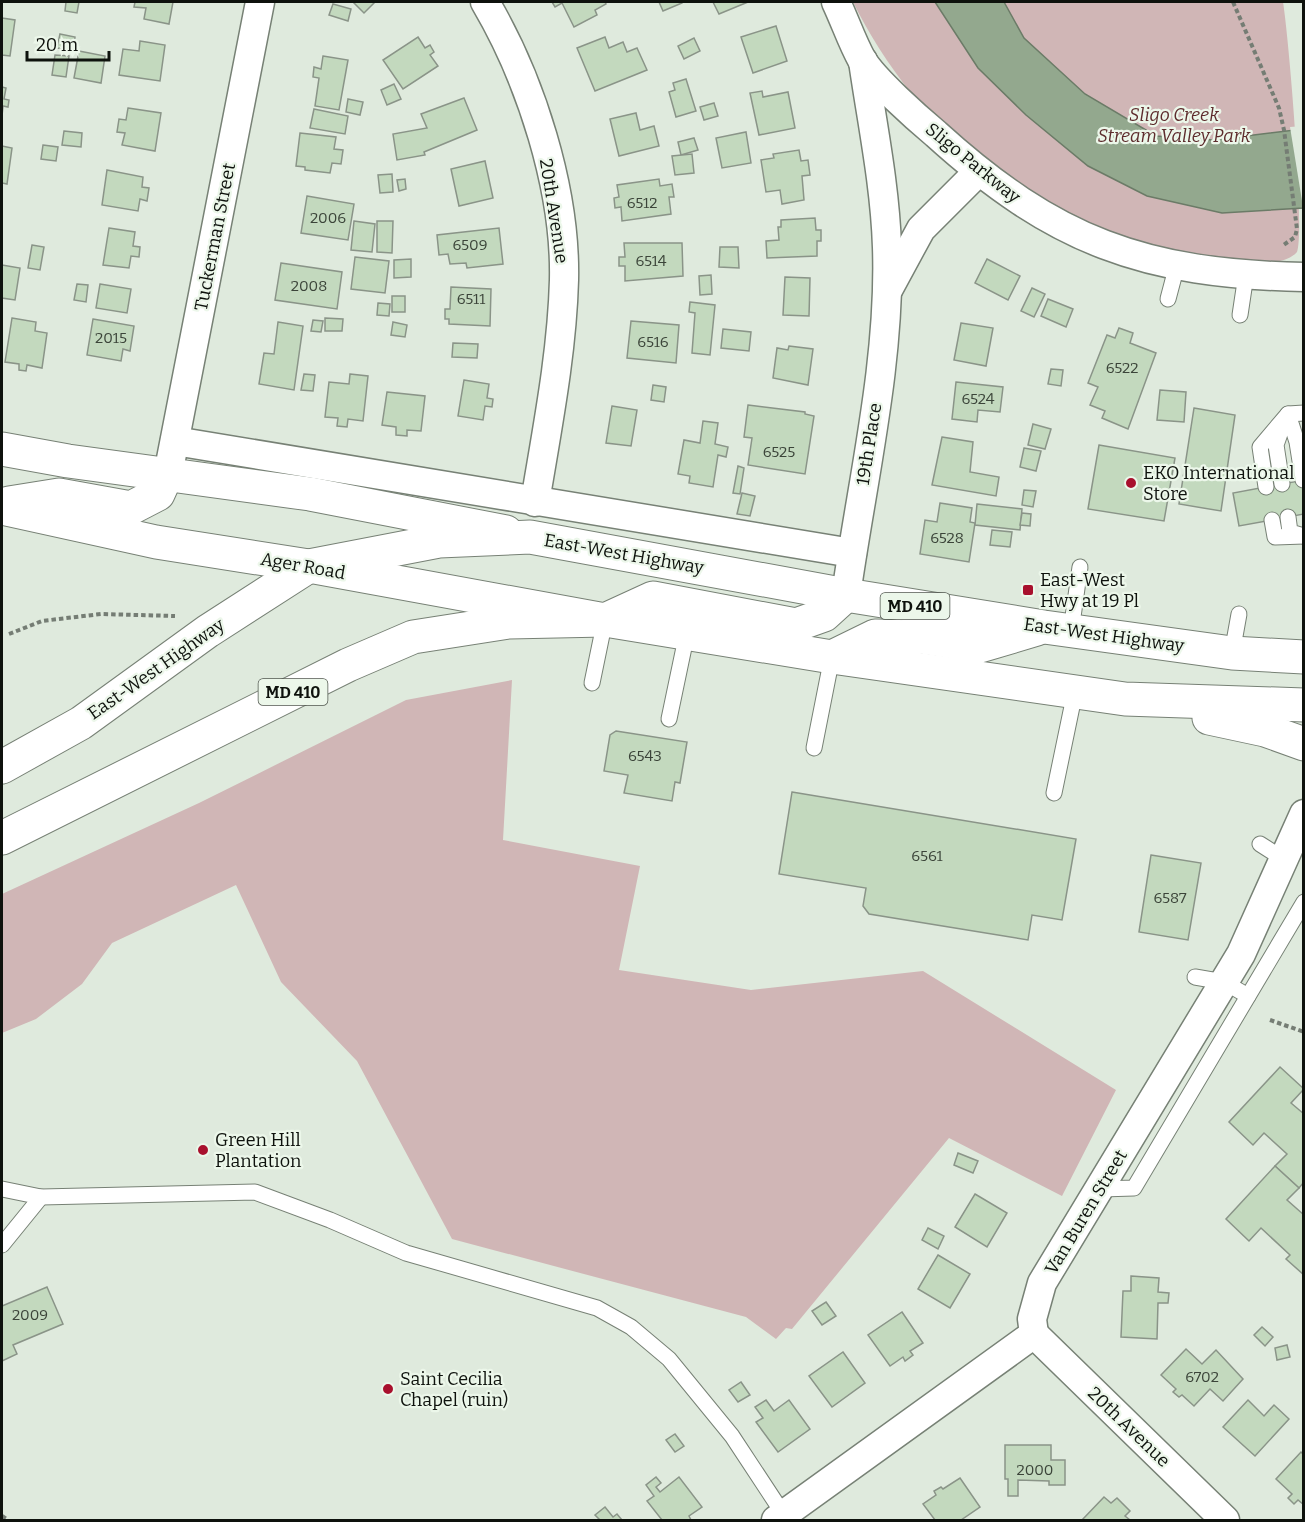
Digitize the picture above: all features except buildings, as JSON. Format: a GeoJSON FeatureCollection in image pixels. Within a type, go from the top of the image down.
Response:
{"type":"FeatureCollection","features":[{"type":"Feature","properties":{"kind":"main road"},"geometry":{"type":"LineString","coordinates":[[2,449],[68,461],[168,472],[310,494],[530,537]]}},
{"type":"Feature","properties":{"kind":"main road"},"geometry":{"type":"LineString","coordinates":[[2,506],[59,495],[131,508],[158,494],[168,472]]}},
{"type":"Feature","properties":{"kind":"main road","name":"Ager Road"},"geometry":{"type":"LineString","coordinates":[[2,506],[156,542],[309,566],[605,620]]}},
{"type":"Feature","properties":{"kind":"main road","name":"East-West Highway"},"geometry":{"type":"LineString","coordinates":[[3,764],[81,723],[208,631],[309,566],[439,541],[530,537],[846,595],[1058,629],[1232,653],[1304,657]]}},
{"type":"Feature","properties":{"kind":"main road"},"geometry":{"type":"LineString","coordinates":[[605,620],[653,598],[796,625],[824,615],[846,595]]}},
{"type":"Feature","properties":{"kind":"main road","name":"MD 410"},"geometry":{"type":"LineString","coordinates":[[2,838],[348,664],[413,638],[509,622],[605,620],[832,657],[1125,699],[1304,705]]}},
{"type":"Feature","properties":{"kind":"main road"},"geometry":{"type":"LineString","coordinates":[[832,657],[875,636],[921,637],[980,646],[1058,629]]}},
{"type":"Feature","properties":{"kind":"main road"},"geometry":{"type":"LineString","coordinates":[[1125,699],[1265,730],[1304,744]]}},
{"type":"Feature","properties":{"kind":"street","name":"Tuckerman Street"},"geometry":{"type":"LineString","coordinates":[[168,472],[260,2]]}},
{"type":"Feature","properties":{"kind":"street","name":"20th Avenue"},"geometry":{"type":"LineString","coordinates":[[485,2],[504,34],[528,90],[541,134],[561,231],[564,277],[562,324],[535,502]]}},
{"type":"Feature","properties":{"kind":"street","name":"Sligo Parkway"},"geometry":{"type":"LineString","coordinates":[[836,2],[863,62],[915,116],[978,172],[1039,214],[1096,243],[1128,255],[1246,275],[1304,277]]}},
{"type":"Feature","properties":{"kind":"street","name":"19th Place"},"geometry":{"type":"LineString","coordinates":[[846,595],[885,337],[887,293],[887,246],[882,194],[863,62]]}},
{"type":"Feature","properties":{"kind":"street","name":"19th Place"},"geometry":{"type":"LineString","coordinates":[[887,293],[921,229],[978,172]]}},
{"type":"Feature","properties":{"kind":"street"},"geometry":{"type":"LineString","coordinates":[[175,441],[535,502]]}},
{"type":"Feature","properties":{"kind":"street","name":"East-West Highway"},"geometry":{"type":"LineString","coordinates":[[535,502],[852,553]]}},
{"type":"Feature","properties":{"kind":"street","name":"Van Buren Street"},"geometry":{"type":"LineString","coordinates":[[1034,1334],[1032,1319],[1042,1283],[1101,1189],[1236,989],[1241,954],[1302,824]]}},
{"type":"Feature","properties":{"kind":"street"},"geometry":{"type":"LineString","coordinates":[[780,1518],[1034,1334]]}},
{"type":"Feature","properties":{"kind":"street","name":"20th Avenue"},"geometry":{"type":"LineString","coordinates":[[1034,1334],[1225,1521]]}},
{"type":"Feature","properties":{"kind":"lane"},"geometry":{"type":"LineString","coordinates":[[1168,299],[1177,265]]}},
{"type":"Feature","properties":{"kind":"lane"},"geometry":{"type":"LineString","coordinates":[[1240,315],[1246,275]]}},
{"type":"Feature","properties":{"kind":"lane"},"geometry":{"type":"LineString","coordinates":[[1266,487],[1260,447],[1288,414],[1304,413]]}},
{"type":"Feature","properties":{"kind":"lane"},"geometry":{"type":"LineString","coordinates":[[1288,414],[1304,430]]}},
{"type":"Feature","properties":{"kind":"lane"},"geometry":{"type":"LineString","coordinates":[[1288,414],[1297,442],[1303,480]]}},
{"type":"Feature","properties":{"kind":"lane"},"geometry":{"type":"LineString","coordinates":[[1282,484],[1276,445],[1288,414]]}},
{"type":"Feature","properties":{"kind":"lane"},"geometry":{"type":"LineString","coordinates":[[1280,518],[1290,532],[1304,536]]}},
{"type":"Feature","properties":{"kind":"lane"},"geometry":{"type":"LineString","coordinates":[[1058,629],[1080,567]]}},
{"type":"Feature","properties":{"kind":"lane"},"geometry":{"type":"LineString","coordinates":[[1232,653],[1239,614]]}},
{"type":"Feature","properties":{"kind":"lane"},"geometry":{"type":"LineString","coordinates":[[592,683],[605,620]]}},
{"type":"Feature","properties":{"kind":"lane"},"geometry":{"type":"LineString","coordinates":[[669,719],[687,633]]}},
{"type":"Feature","properties":{"kind":"lane"},"geometry":{"type":"LineString","coordinates":[[814,748],[832,657]]}},
{"type":"Feature","properties":{"kind":"lane"},"geometry":{"type":"LineString","coordinates":[[1054,793],[1075,692]]}},
{"type":"Feature","properties":{"kind":"lane"},"geometry":{"type":"LineString","coordinates":[[1260,844],[1285,860]]}},
{"type":"Feature","properties":{"kind":"lane"},"geometry":{"type":"LineString","coordinates":[[1196,977],[1236,989],[1304,902]]}},
{"type":"Feature","properties":{"kind":"lane"},"geometry":{"type":"LineString","coordinates":[[2,1189],[41,1197],[255,1192],[330,1220],[406,1253],[597,1308],[631,1327],[669,1359],[732,1436],[780,1518]]}},
{"type":"Feature","properties":{"kind":"lane"},"geometry":{"type":"LineString","coordinates":[[2,1245],[41,1197]]}},
{"type":"Feature","properties":{"kind":"path"},"geometry":{"type":"LineString","coordinates":[[1233,2],[1279,108],[1297,218],[1295,237],[1290,243]]}},
{"type":"Feature","properties":{"kind":"path"},"geometry":{"type":"LineString","coordinates":[[9,634],[42,621],[101,614],[180,616]]}},
{"type":"Feature","properties":{"kind":"path"},"geometry":{"type":"LineString","coordinates":[[1270,1020],[1304,1032]]}},
{"type":"Feature","properties":{"kind":"path"},"geometry":{"type":"LineString","coordinates":[[2,1516],[8,1521]]}},
{"type":"Feature","properties":{"kind":"green space","name":"Sligo Creek Stream Valley Park"},"geometry":{"type":"Polygon","coordinates":[[[853,2],[1283,2],[1298,173],[1297,252],[1283,260],[1264,263],[1200,258],[1172,253],[1115,236],[1060,212],[1035,198],[997,172],[916,98],[879,49],[853,2]]]}},
{"type":"Feature","properties":{"kind":"green space"},"geometry":{"type":"Polygon","coordinates":[[[512,680],[503,840],[640,866],[619,970],[751,990],[923,971],[1116,1090],[1062,1196],[949,1138],[792,1329],[786,1328],[776,1339],[746,1317],[452,1239],[357,1061],[281,982],[236,885],[112,943],[82,984],[36,1019],[2,1033],[2,894],[199,803],[406,700],[512,680]]]}},
{"type":"Feature","properties":{"kind":"shaded area"},"geometry":{"type":"Polygon","coordinates":[[[935,2],[1004,2],[1024,38],[1085,94],[1156,136],[1213,140],[1303,129],[1303,208],[1222,213],[1147,196],[1088,166],[1026,115],[978,68],[935,2]]]}},
{"type":"Feature","properties":{"kind":"pier"},"geometry":{"type":"Polygon","coordinates":[[[1304,126],[1303,207],[1290,127],[1304,126]]]}},
{"type":"Feature","properties":{"kind":"place","name":"EKO International Store"},"geometry":{"type":"Point","coordinates":[1131,483]}},
{"type":"Feature","properties":{"kind":"place","name":"East-West Hwy at 19 Pl"},"geometry":{"type":"Point","coordinates":[1028,590]}},
{"type":"Feature","properties":{"kind":"place","name":"Green Hill Plantation"},"geometry":{"type":"Point","coordinates":[203,1150]}},
{"type":"Feature","properties":{"kind":"place","name":"Saint Cecilia Chapel (ruin)"},"geometry":{"type":"Point","coordinates":[388,1389]}}]}
